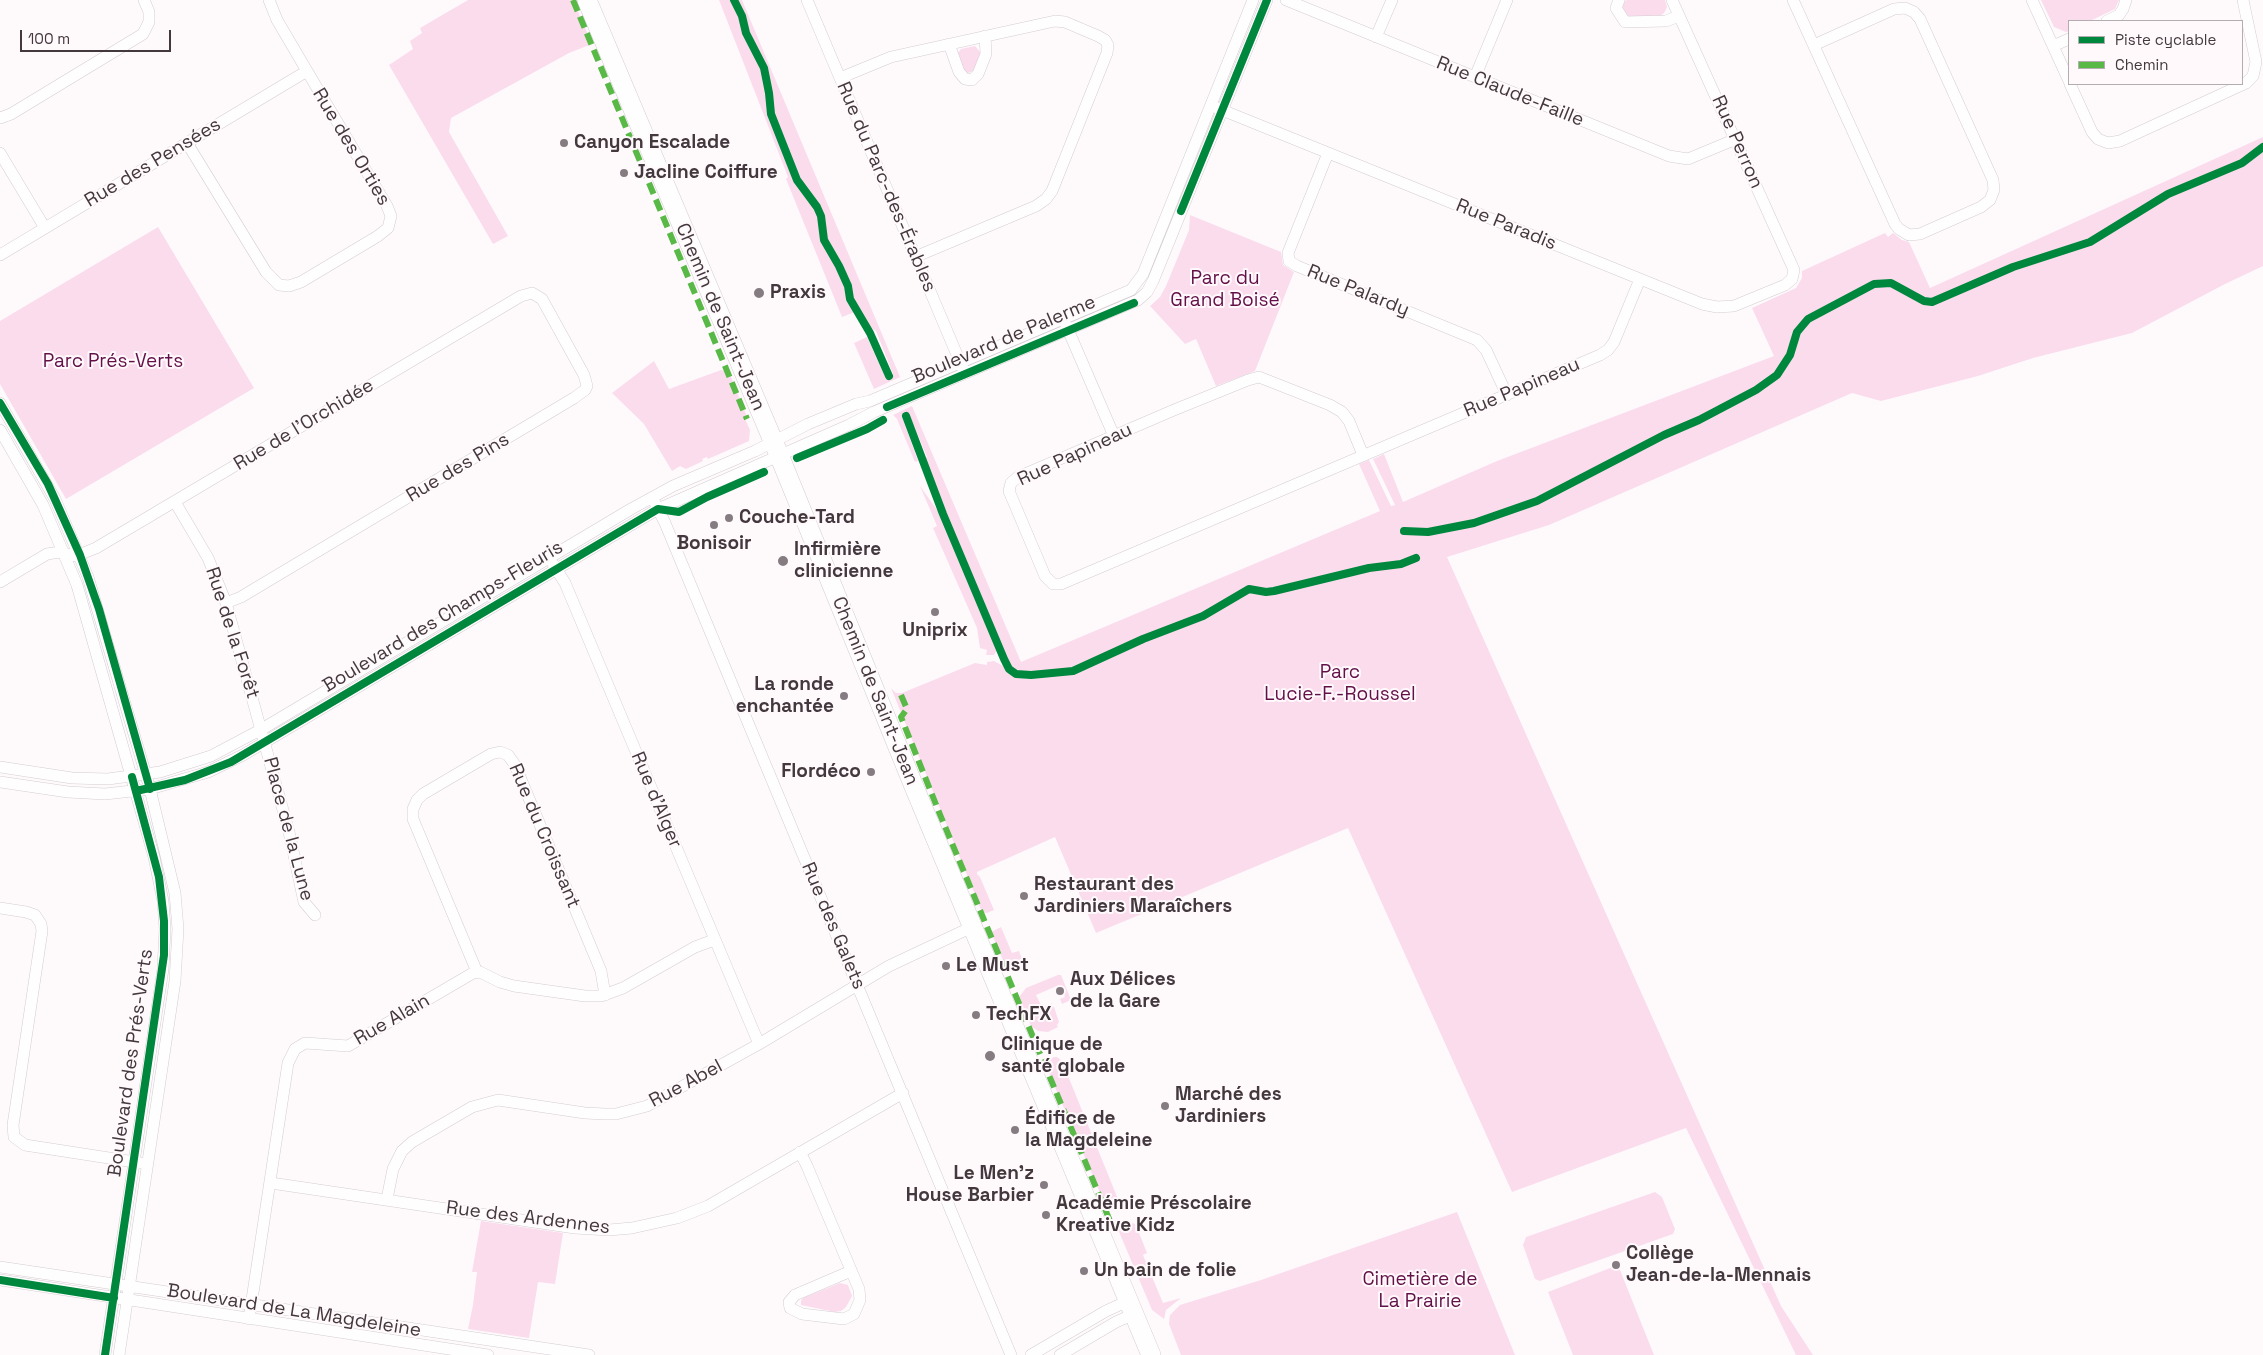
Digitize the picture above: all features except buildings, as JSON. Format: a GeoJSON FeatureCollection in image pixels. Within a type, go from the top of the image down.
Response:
{"type":"FeatureCollection","features":[{"type":"Feature","properties":{"kind":"main road","name":"Chemin de Saint-Jean"},"geometry":{"type":"LineString","coordinates":[[587,0],[776,448],[972,928],[1151,1355]]}},
{"type":"Feature","properties":{"kind":"street"},"geometry":{"type":"LineString","coordinates":[[0,118],[11,114],[143,34],[150,22],[149,12],[144,0]]}},
{"type":"Feature","properties":{"kind":"street","name":"Rue des Orties"},"geometry":{"type":"LineString","coordinates":[[187,143],[274,282],[284,286],[295,285],[388,228],[391,216],[390,211],[277,20],[269,0]]}},
{"type":"Feature","properties":{"kind":"street","name":"Rue du Parc-des-Érables"},"geometry":{"type":"LineString","coordinates":[[807,0],[965,374]]}},
{"type":"Feature","properties":{"kind":"street","name":"Boulevard de Palerme"},"geometry":{"type":"LineString","coordinates":[[776,448],[808,424],[870,401],[1131,290],[1139,281],[1253,0]]}},
{"type":"Feature","properties":{"kind":"street","name":"Boulevard de Palerme"},"geometry":{"type":"LineString","coordinates":[[776,448],[965,374],[1134,303],[1150,287],[1267,0]]}},
{"type":"Feature","properties":{"kind":"street","name":"Rue Claude-Faille"},"geometry":{"type":"LineString","coordinates":[[1286,0],[1676,158],[1694,157],[1736,138]]}},
{"type":"Feature","properties":{"kind":"street"},"geometry":{"type":"LineString","coordinates":[[1376,37],[1392,0]]}},
{"type":"Feature","properties":{"kind":"street"},"geometry":{"type":"LineString","coordinates":[[1475,77],[1508,0]]}},
{"type":"Feature","properties":{"kind":"street"},"geometry":{"type":"LineString","coordinates":[[1619,0],[1616,8],[1625,22],[1666,21],[1679,16]]}},
{"type":"Feature","properties":{"kind":"street","name":"Rue Perron"},"geometry":{"type":"LineString","coordinates":[[1672,0],[1794,270]]}},
{"type":"Feature","properties":{"kind":"street"},"geometry":{"type":"LineString","coordinates":[[1793,0],[1899,229],[1909,235],[1920,234],[1981,207],[1990,200],[1994,190],[1993,180],[1920,19],[1914,12],[1905,8],[1894,9],[1814,45]]}},
{"type":"Feature","properties":{"kind":"street"},"geometry":{"type":"LineString","coordinates":[[2032,0],[2068,78]]}},
{"type":"Feature","properties":{"kind":"street"},"geometry":{"type":"LineString","coordinates":[[2109,20],[2122,12],[2126,0]]}},
{"type":"Feature","properties":{"kind":"street"},"geometry":{"type":"LineString","coordinates":[[2243,0],[2256,62],[2253,76],[2243,84]]}},
{"type":"Feature","properties":{"kind":"street"},"geometry":{"type":"LineString","coordinates":[[840,78],[891,57],[1050,22],[1061,21],[1102,38],[1107,42],[1109,47],[1052,191],[1046,199],[1036,206],[915,257]]}},
{"type":"Feature","properties":{"kind":"street"},"geometry":{"type":"LineString","coordinates":[[949,44],[959,72],[965,79],[972,80],[978,74],[986,54],[985,36]]}},
{"type":"Feature","properties":{"kind":"street"},"geometry":{"type":"LineString","coordinates":[[2053,46],[2068,39]]}},
{"type":"Feature","properties":{"kind":"street","name":"Rue des Pensées"},"geometry":{"type":"LineString","coordinates":[[0,255],[307,71]]}},
{"type":"Feature","properties":{"kind":"street"},"geometry":{"type":"LineString","coordinates":[[2071,85],[2092,132],[2098,139],[2108,143],[2120,141],[2242,85]]}},
{"type":"Feature","properties":{"kind":"street","name":"Rue Paradis"},"geometry":{"type":"LineString","coordinates":[[1211,105],[1702,304],[1726,307],[1742,304],[1784,285],[1792,279],[1794,270]]}},
{"type":"Feature","properties":{"kind":"street"},"geometry":{"type":"LineString","coordinates":[[0,153],[45,228]]}},
{"type":"Feature","properties":{"kind":"street","name":"Rue Palardy"},"geometry":{"type":"LineString","coordinates":[[1328,153],[1288,253],[1289,261],[1476,340],[1486,350],[1507,395]]}},
{"type":"Feature","properties":{"kind":"street","name":"Rue Papineau"},"geometry":{"type":"LineString","coordinates":[[1363,454],[1349,421],[1342,412],[1330,405],[1259,377],[1018,477],[1011,483],[1009,491],[1045,576],[1053,584],[1061,584],[1363,454],[1507,395],[1608,350],[1617,336],[1640,279]]}},
{"type":"Feature","properties":{"kind":"street","name":"Rue de l'Orchidée"},"geometry":{"type":"LineString","coordinates":[[80,555],[96,548],[175,502],[527,294]]}},
{"type":"Feature","properties":{"kind":"street","name":"Rue des Pins"},"geometry":{"type":"LineString","coordinates":[[226,603],[242,597],[585,390],[587,386],[584,375],[545,304],[538,296],[527,294]]}},
{"type":"Feature","properties":{"kind":"street"},"geometry":{"type":"LineString","coordinates":[[1064,319],[1114,436]]}},
{"type":"Feature","properties":{"kind":"street","name":"Boulevard des Prés-Verts"},"geometry":{"type":"LineString","coordinates":[[0,403],[55,499],[80,555],[99,609],[150,789],[173,882],[178,940],[176,981],[119,1355]]}},
{"type":"Feature","properties":{"kind":"street","name":"Boulevard des Prés-Verts"},"geometry":{"type":"LineString","coordinates":[[0,430],[5,449],[43,505],[64,552],[85,612],[159,877],[165,929],[162,976],[105,1355]]}},
{"type":"Feature","properties":{"kind":"street"},"geometry":{"type":"LineString","coordinates":[[5,449],[21,439]]}},
{"type":"Feature","properties":{"kind":"street","name":"Boulevard des Champs-Fleuris"},"geometry":{"type":"LineString","coordinates":[[0,767],[85,779],[145,775],[200,760],[262,728],[652,498],[695,476],[776,448]]}},
{"type":"Feature","properties":{"kind":"street","name":"Boulevard des Champs-Fleuris"},"geometry":{"type":"LineString","coordinates":[[0,782],[80,793],[136,791],[150,789],[208,772],[243,755],[658,508],[776,448]]}},
{"type":"Feature","properties":{"kind":"street","name":"Rue des Galets"},"geometry":{"type":"LineString","coordinates":[[652,498],[658,508],[858,985],[1011,1355]]}},
{"type":"Feature","properties":{"kind":"street","name":"Rue de la Forêt"},"geometry":{"type":"LineString","coordinates":[[175,502],[208,558],[226,603],[265,742]]}},
{"type":"Feature","properties":{"kind":"street"},"geometry":{"type":"LineString","coordinates":[[0,582],[46,554],[64,552],[80,555]]}},
{"type":"Feature","properties":{"kind":"street","name":"Rue d'Alger"},"geometry":{"type":"LineString","coordinates":[[549,558],[569,592],[759,1044]]}},
{"type":"Feature","properties":{"kind":"street","name":"Place de la Lune"},"geometry":{"type":"LineString","coordinates":[[265,742],[289,832],[304,902],[315,915]]}},
{"type":"Feature","properties":{"kind":"street","name":"Rue du Croissant"},"geometry":{"type":"LineString","coordinates":[[477,972],[413,819],[413,809],[417,800],[423,794],[490,754],[500,752],[508,755],[515,765],[601,970],[605,995]]}},
{"type":"Feature","properties":{"kind":"street"},"geometry":{"type":"LineString","coordinates":[[0,908],[34,915],[41,924],[42,931],[13,1125],[14,1137],[25,1145],[148,1164]]}},
{"type":"Feature","properties":{"kind":"street","name":"Rue Abel"},"geometry":{"type":"LineString","coordinates":[[387,1200],[393,1169],[398,1157],[407,1146],[480,1103],[507,1101],[595,1114],[627,1112],[657,1102],[908,956],[972,928]]}},
{"type":"Feature","properties":{"kind":"street"},"geometry":{"type":"LineString","coordinates":[[477,972],[514,986],[585,996],[605,995],[623,988],[695,947],[714,940]]}},
{"type":"Feature","properties":{"kind":"street","name":"Rue Alain"},"geometry":{"type":"LineString","coordinates":[[249,1319],[288,1063],[296,1049],[305,1043],[348,1046],[467,975],[477,972]]}},
{"type":"Feature","properties":{"kind":"street","name":"Rue des Ardennes"},"geometry":{"type":"LineString","coordinates":[[271,1183],[575,1228],[627,1229],[657,1224],[697,1211],[720,1200],[903,1093]]}},
{"type":"Feature","properties":{"kind":"street"},"geometry":{"type":"LineString","coordinates":[[800,1152],[859,1289],[860,1300],[858,1309],[849,1317],[838,1319],[802,1314],[790,1308],[789,1302],[795,1294],[851,1271]]}},
{"type":"Feature","properties":{"kind":"street","name":"Boulevard de La Magdeleine"},"geometry":{"type":"LineString","coordinates":[[0,1267],[588,1355]]}},
{"type":"Feature","properties":{"kind":"street","name":"Boulevard de La Magdeleine"},"geometry":{"type":"LineString","coordinates":[[0,1280],[488,1355]]}},
{"type":"Feature","properties":{"kind":"street"},"geometry":{"type":"LineString","coordinates":[[1031,1355],[1106,1311],[1131,1308]]}},
{"type":"Feature","properties":{"kind":"street"},"geometry":{"type":"LineString","coordinates":[[1060,1355],[1116,1322],[1131,1308]]}},
{"type":"Feature","properties":{"kind":"street"},"geometry":{"type":"LineString","coordinates":[[488,1355],[491,1341]]}},
{"type":"Feature","properties":{"kind":"green space"},"geometry":{"type":"Polygon","coordinates":[[[468,0],[573,0],[592,44],[569,53],[451,118],[449,132],[508,236],[493,244],[389,65],[413,49],[410,41],[422,33],[420,28],[468,0]]]}},
{"type":"Feature","properties":{"kind":"green space"},"geometry":{"type":"Polygon","coordinates":[[[719,0],[742,0],[900,377],[874,389],[854,343],[867,337],[885,377],[893,374],[876,331],[871,328],[866,330],[855,312],[842,317],[786,179],[788,177],[719,0]]]}},
{"type":"Feature","properties":{"kind":"green space"},"geometry":{"type":"Polygon","coordinates":[[[1626,0],[1665,0],[1667,7],[1660,16],[1627,17],[1622,6],[1626,0]]]}},
{"type":"Feature","properties":{"kind":"green space"},"geometry":{"type":"Polygon","coordinates":[[[2041,0],[2119,0],[2115,9],[2092,20],[2068,20],[2068,31],[2054,27],[2041,0]]]}},
{"type":"Feature","properties":{"kind":"green space"},"geometry":{"type":"Polygon","coordinates":[[[975,46],[981,53],[974,71],[968,73],[965,72],[957,54],[961,49],[975,46]]]}},
{"type":"Feature","properties":{"kind":"green space","name":"Parc Lucie-F.-Roussel"},"geometry":{"type":"Polygon","coordinates":[[[2263,137],[2263,266],[2132,333],[2033,358],[1978,376],[1881,401],[1852,393],[1549,525],[1447,557],[1781,1306],[1813,1355],[1796,1355],[1686,1128],[1512,1192],[1348,828],[1096,933],[1055,837],[977,872],[994,910],[987,913],[982,912],[891,688],[896,693],[902,693],[975,663],[987,665],[987,662],[994,661],[1005,667],[1009,665],[945,514],[925,458],[927,457],[909,414],[902,417],[918,461],[915,462],[897,419],[893,415],[912,406],[1021,662],[1380,511],[1359,464],[1369,460],[1391,506],[1395,505],[1373,459],[1384,454],[1403,502],[1497,461],[1774,356],[1752,308],[1796,288],[1802,278],[1802,271],[1885,233],[1888,237],[1893,233],[1902,240],[1909,242],[1930,288],[2263,137]]]}},
{"type":"Feature","properties":{"kind":"green space","name":"Parc du Grand Boisé"},"geometry":{"type":"Polygon","coordinates":[[[1190,215],[1281,252],[1283,265],[1294,272],[1255,371],[1216,386],[1196,339],[1185,344],[1150,306],[1160,297],[1166,286],[1189,230],[1190,215]]]}},
{"type":"Feature","properties":{"kind":"green space","name":"Parc Prés-Verts"},"geometry":{"type":"Polygon","coordinates":[[[158,227],[254,388],[66,499],[0,384],[0,321],[158,227]]]}},
{"type":"Feature","properties":{"kind":"green space"},"geometry":{"type":"Polygon","coordinates":[[[654,361],[669,389],[721,370],[729,372],[747,417],[745,419],[750,430],[749,441],[708,459],[707,457],[702,459],[703,461],[686,469],[680,466],[672,471],[644,424],[612,393],[654,361]]]}},
{"type":"Feature","properties":{"kind":"green space"},"geometry":{"type":"Polygon","coordinates":[[[920,486],[942,517],[998,649],[994,655],[986,655],[987,650],[980,648],[977,628],[933,528],[937,526],[920,486]]]}},
{"type":"Feature","properties":{"kind":"green space"},"geometry":{"type":"Polygon","coordinates":[[[1001,927],[1012,953],[1019,951],[1024,964],[1012,970],[1006,967],[991,932],[1001,927]]]}},
{"type":"Feature","properties":{"kind":"green space"},"geometry":{"type":"Polygon","coordinates":[[[1061,975],[1071,1000],[1062,1004],[1060,999],[1065,997],[1059,985],[1036,995],[1042,1007],[1053,1003],[1051,1005],[1054,1007],[1059,1022],[1058,1027],[1048,1032],[1038,1031],[1031,1026],[1019,997],[1026,988],[1061,975]]]}},
{"type":"Feature","properties":{"kind":"green space"},"geometry":{"type":"Polygon","coordinates":[[[1054,1057],[1062,1061],[1118,1199],[1114,1202],[1103,1200],[1046,1066],[1047,1061],[1054,1057]]]}},
{"type":"Feature","properties":{"kind":"green space"},"geometry":{"type":"Polygon","coordinates":[[[1655,1192],[1662,1197],[1675,1229],[1673,1234],[1540,1281],[1535,1279],[1523,1245],[1526,1237],[1655,1192]]]}},
{"type":"Feature","properties":{"kind":"green space","name":"Cimetière de La Prairie"},"geometry":{"type":"Polygon","coordinates":[[[1457,1212],[1515,1355],[1181,1355],[1169,1324],[1170,1315],[1180,1305],[1261,1280],[1457,1212]]]}},
{"type":"Feature","properties":{"kind":"green space"},"geometry":{"type":"Polygon","coordinates":[[[481,1221],[563,1233],[555,1284],[538,1282],[529,1338],[468,1329],[477,1272],[472,1272],[481,1221]]]}},
{"type":"Feature","properties":{"kind":"green space"},"geometry":{"type":"Polygon","coordinates":[[[1133,1223],[1136,1225],[1147,1253],[1143,1255],[1163,1303],[1181,1298],[1166,1310],[1164,1319],[1152,1310],[1117,1227],[1133,1223]]]}},
{"type":"Feature","properties":{"kind":"green space"},"geometry":{"type":"Polygon","coordinates":[[[1618,1265],[1654,1355],[1573,1355],[1548,1292],[1618,1265]]]}},
{"type":"Feature","properties":{"kind":"green space"},"geometry":{"type":"Polygon","coordinates":[[[840,1283],[848,1285],[852,1296],[846,1307],[841,1311],[835,1312],[801,1305],[803,1298],[840,1283]]]}},
{"type":"Feature","properties":{"kind":"marked path"},"geometry":{"type":"LineString","coordinates":[[573,0],[747,419]]}},
{"type":"Feature","properties":{"kind":"marked path"},"geometry":{"type":"LineString","coordinates":[[901,695],[907,709],[901,717],[941,817],[1110,1221],[1116,1229]]}},
{"type":"Feature","properties":{"kind":"cycle path"},"geometry":{"type":"LineString","coordinates":[[734,0],[742,16],[746,33],[764,68],[771,114],[797,180],[817,207],[821,216],[824,240],[839,266],[848,286],[850,299],[870,333],[889,376]]}},
{"type":"Feature","properties":{"kind":"cycle path"},"geometry":{"type":"LineString","coordinates":[[1181,211],[1267,0]]}},
{"type":"Feature","properties":{"kind":"cycle path"},"geometry":{"type":"LineString","coordinates":[[1404,531],[1428,532],[1474,523],[1537,501],[1664,435],[1699,420],[1756,390],[1777,375],[1790,355],[1797,332],[1808,319],[1874,284],[1891,283],[1924,301],[1932,302],[2013,267],[2090,242],[2168,194],[2242,163],[2263,147]]}},
{"type":"Feature","properties":{"kind":"cycle path"},"geometry":{"type":"LineString","coordinates":[[887,407],[1134,303]]}},
{"type":"Feature","properties":{"kind":"cycle path"},"geometry":{"type":"LineString","coordinates":[[0,403],[48,484],[80,555],[99,609],[150,789]]}},
{"type":"Feature","properties":{"kind":"cycle path"},"geometry":{"type":"LineString","coordinates":[[906,416],[943,514],[1004,659],[1009,669],[1016,674],[1031,675],[1073,671],[1143,639],[1203,616],[1249,589],[1266,592],[1274,591],[1369,568],[1401,564],[1416,558]]}},
{"type":"Feature","properties":{"kind":"cycle path"},"geometry":{"type":"LineString","coordinates":[[797,458],[867,429],[883,420]]}},
{"type":"Feature","properties":{"kind":"cycle path"},"geometry":{"type":"LineString","coordinates":[[136,791],[185,780],[231,762],[658,509],[679,512],[707,497],[764,472]]}},
{"type":"Feature","properties":{"kind":"cycle path"},"geometry":{"type":"LineString","coordinates":[[105,1355],[164,955],[164,921],[159,877],[132,777]]}},
{"type":"Feature","properties":{"kind":"cycle path"},"geometry":{"type":"LineString","coordinates":[[0,1280],[114,1298]]}},
{"type":"Feature","properties":{"kind":"place","name":"Canyon Escalade"},"geometry":{"type":"Point","coordinates":[564,143]}},
{"type":"Feature","properties":{"kind":"place","name":"Jacline Coiffure"},"geometry":{"type":"Point","coordinates":[624,173]}},
{"type":"Feature","properties":{"kind":"place","name":"Praxis"},"geometry":{"type":"Point","coordinates":[759,293]}},
{"type":"Feature","properties":{"kind":"place","name":"Couche-Tard"},"geometry":{"type":"Point","coordinates":[729,518]}},
{"type":"Feature","properties":{"kind":"place","name":"Bonisoir"},"geometry":{"type":"Point","coordinates":[714,525]}},
{"type":"Feature","properties":{"kind":"place","name":"Infirmière clinicienne"},"geometry":{"type":"Point","coordinates":[783,561]}},
{"type":"Feature","properties":{"kind":"place","name":"Uniprix"},"geometry":{"type":"Point","coordinates":[935,612]}},
{"type":"Feature","properties":{"kind":"place","name":"La ronde enchantée"},"geometry":{"type":"Point","coordinates":[844,696]}},
{"type":"Feature","properties":{"kind":"place","name":"Flordéco"},"geometry":{"type":"Point","coordinates":[871,772]}},
{"type":"Feature","properties":{"kind":"place","name":"Restaurant des Jardiniers Maraîchers"},"geometry":{"type":"Point","coordinates":[1024,896]}},
{"type":"Feature","properties":{"kind":"place","name":"Le Must"},"geometry":{"type":"Point","coordinates":[946,966]}},
{"type":"Feature","properties":{"kind":"place","name":"Aux Délices de la Gare"},"geometry":{"type":"Point","coordinates":[1060,991]}},
{"type":"Feature","properties":{"kind":"place","name":"TechFX"},"geometry":{"type":"Point","coordinates":[976,1015]}},
{"type":"Feature","properties":{"kind":"place","name":"Clinique de santé globale"},"geometry":{"type":"Point","coordinates":[990,1056]}},
{"type":"Feature","properties":{"kind":"place","name":"Marché des Jardiniers"},"geometry":{"type":"Point","coordinates":[1165,1106]}},
{"type":"Feature","properties":{"kind":"place","name":"Édifice de la Magdeleine"},"geometry":{"type":"Point","coordinates":[1015,1130]}},
{"type":"Feature","properties":{"kind":"place","name":"Le Men'z House Barbier"},"geometry":{"type":"Point","coordinates":[1044,1185]}},
{"type":"Feature","properties":{"kind":"place","name":"Académie Préscolaire Kreative Kidz"},"geometry":{"type":"Point","coordinates":[1046,1215]}},
{"type":"Feature","properties":{"kind":"place","name":"Collège Jean-de-la-Mennais"},"geometry":{"type":"Point","coordinates":[1616,1265]}},
{"type":"Feature","properties":{"kind":"place","name":"Un bain de folie"},"geometry":{"type":"Point","coordinates":[1084,1271]}}]}
